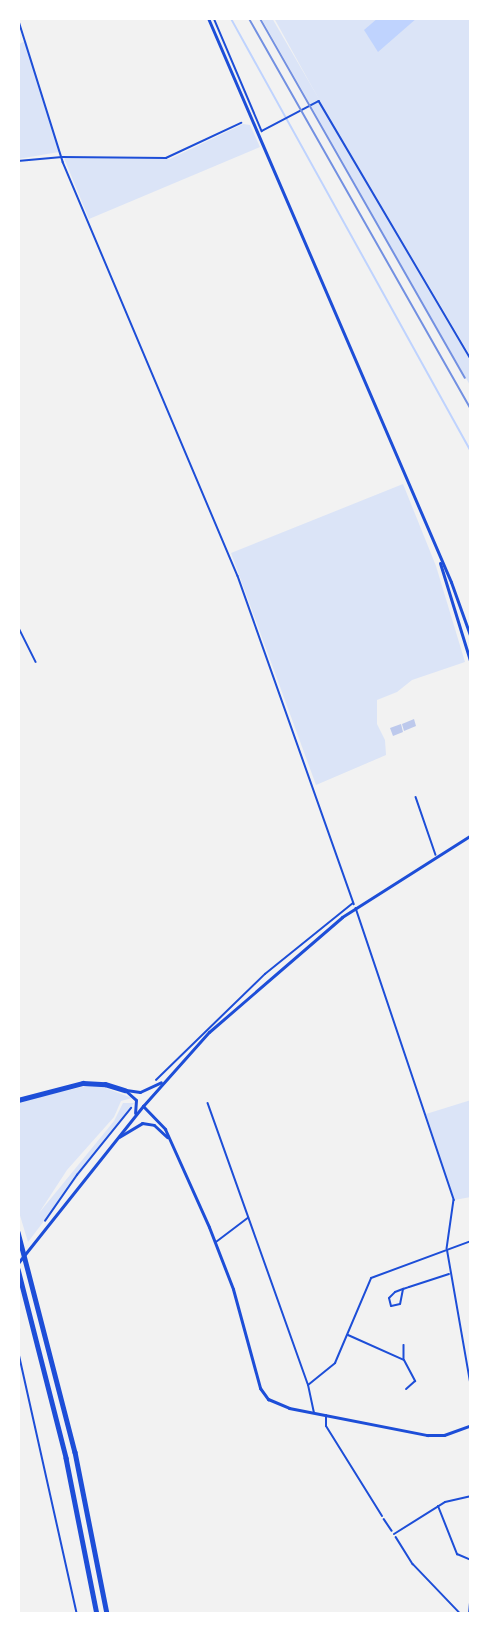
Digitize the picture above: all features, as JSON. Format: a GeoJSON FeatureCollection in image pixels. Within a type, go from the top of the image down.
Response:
{"type":"FeatureCollection","features":[{"type":"Feature","properties":{"kind":"highway"},"geometry":{"type":"LineString","coordinates":[[18,1100],[83,1083],[105,1084],[125,1090]]}},
{"type":"Feature","properties":{"kind":"highway"},"geometry":{"type":"LineString","coordinates":[[18,1232],[75,1452],[107,1614]]}},
{"type":"Feature","properties":{"kind":"highway"},"geometry":{"type":"LineString","coordinates":[[18,1269],[66,1458],[97,1614]]}},
{"type":"Feature","properties":{"kind":"main road"},"geometry":{"type":"LineString","coordinates":[[208,18],[436,550],[471,638]]}},
{"type":"Feature","properties":{"kind":"main road"},"geometry":{"type":"LineString","coordinates":[[436,550],[471,664]]}},
{"type":"Feature","properties":{"kind":"main road"},"geometry":{"type":"LineString","coordinates":[[18,1263],[165,1079],[255,989],[355,908],[471,835]]}},
{"type":"Feature","properties":{"kind":"main road"},"geometry":{"type":"LineString","coordinates":[[125,1090],[140,1092],[165,1079]]}},
{"type":"Feature","properties":{"kind":"main road"},"geometry":{"type":"LineString","coordinates":[[125,1090],[136,1100],[135,1116]]}},
{"type":"Feature","properties":{"kind":"main road"},"geometry":{"type":"LineString","coordinates":[[143,1106],[161,1124],[172,1143],[215,1243],[233,1289],[260,1388],[280,1406],[427,1436],[444,1435],[471,1425]]}},
{"type":"Feature","properties":{"kind":"main road"},"geometry":{"type":"LineString","coordinates":[[116,1140],[137,1125],[149,1123],[161,1130],[172,1143]]}},
{"type":"Feature","properties":{"kind":"street"},"geometry":{"type":"LineString","coordinates":[[314,1413],[308,1385],[331,1370],[374,1275],[471,1241]]}},
{"type":"Feature","properties":{"kind":"street"},"geometry":{"type":"LineString","coordinates":[[447,1250],[449,1274],[471,1388]]}},
{"type":"Feature","properties":{"kind":"street"},"geometry":{"type":"LineString","coordinates":[[403,1289],[400,1304],[391,1306],[389,1298],[403,1289],[449,1274]]}},
{"type":"Feature","properties":{"kind":"street"},"geometry":{"type":"LineString","coordinates":[[348,1335],[404,1360],[415,1381],[406,1389]]}},
{"type":"Feature","properties":{"kind":"street"},"geometry":{"type":"LineString","coordinates":[[18,1351],[78,1614]]}},
{"type":"Feature","properties":{"kind":"street"},"geometry":{"type":"LineString","coordinates":[[326,1415],[326,1426],[382,1516]]}},
{"type":"Feature","properties":{"kind":"street"},"geometry":{"type":"LineString","coordinates":[[394,1534],[438,1506],[471,1496]]}},
{"type":"Feature","properties":{"kind":"street"},"geometry":{"type":"LineString","coordinates":[[438,1506],[456,1554],[471,1560]]}},
{"type":"Feature","properties":{"kind":"street"},"geometry":{"type":"LineString","coordinates":[[470,1614],[471,1593]]}},
{"type":"Feature","properties":{"kind":"lane"},"geometry":{"type":"LineString","coordinates":[[416,797],[436,855]]}},
{"type":"Feature","properties":{"kind":"lane"},"geometry":{"type":"LineString","coordinates":[[355,908],[454,1200],[447,1250]]}},
{"type":"Feature","properties":{"kind":"lane"},"geometry":{"type":"LineString","coordinates":[[208,1103],[308,1385]]}},
{"type":"Feature","properties":{"kind":"lane"},"geometry":{"type":"LineString","coordinates":[[215,1243],[249,1217]]}},
{"type":"Feature","properties":{"kind":"lane"},"geometry":{"type":"LineString","coordinates":[[404,1345],[404,1360]]}},
{"type":"Feature","properties":{"kind":"path"},"geometry":{"type":"LineString","coordinates":[[18,18],[62,157],[238,576],[353,902]]}},
{"type":"Feature","properties":{"kind":"path"},"geometry":{"type":"LineString","coordinates":[[214,18],[262,131],[319,101],[471,359]]}},
{"type":"Feature","properties":{"kind":"path"},"geometry":{"type":"LineString","coordinates":[[18,161],[62,157],[166,158],[241,123]]}},
{"type":"Feature","properties":{"kind":"path"},"geometry":{"type":"LineString","coordinates":[[18,626],[36,662]]}},
{"type":"Feature","properties":{"kind":"path"},"geometry":{"type":"LineString","coordinates":[[382,1516],[413,1564],[461,1614]]}},
{"type":"Feature","properties":{"kind":"shaded area"},"geometry":{"type":"Polygon","coordinates":[[[261,18],[272,18],[471,361],[471,387],[261,18]]]}},
{"type":"Feature","properties":{"kind":"shaded area"},"geometry":{"type":"Polygon","coordinates":[[[274,18],[471,18],[471,357],[322,105],[274,18]]]}},
{"type":"Feature","properties":{"kind":"shaded area"},"geometry":{"type":"Polygon","coordinates":[[[26,40],[59,152],[18,159],[18,45],[26,40]]]}},
{"type":"Feature","properties":{"kind":"shaded area"},"geometry":{"type":"Polygon","coordinates":[[[243,124],[250,125],[260,147],[89,219],[64,158],[170,159],[243,124]]]}},
{"type":"Feature","properties":{"kind":"shaded area"},"geometry":{"type":"Polygon","coordinates":[[[403,484],[436,566],[465,662],[412,680],[397,692],[377,700],[377,724],[385,740],[386,755],[316,785],[231,553],[403,484]]]}},
{"type":"Feature","properties":{"kind":"shaded area"},"geometry":{"type":"Polygon","coordinates":[[[95,1084],[132,1098],[121,1101],[114,1117],[67,1170],[39,1213],[114,1121],[123,1103],[134,1103],[28,1242],[18,1209],[18,1102],[95,1084]]]}},
{"type":"Feature","properties":{"kind":"shaded area"},"geometry":{"type":"Polygon","coordinates":[[[471,1100],[471,1197],[454,1200],[426,1114],[471,1100]]]}},
{"type":"Feature","properties":{"kind":"water"},"geometry":{"type":"Polygon","coordinates":[[[378,18],[417,18],[378,52],[364,30],[378,18]]]}},
{"type":"Feature","properties":{"kind":"building"},"geometry":{"type":"Polygon","coordinates":[[[414,719],[416,726],[404,731],[402,724],[414,719]]]}},
{"type":"Feature","properties":{"kind":"building"},"geometry":{"type":"Polygon","coordinates":[[[401,724],[403,732],[393,736],[390,728],[401,724]]]}},
{"type":"Feature","properties":{"kind":"waterway"},"geometry":{"type":"LineString","coordinates":[[231,18],[471,451]]}},
{"type":"Feature","properties":{"kind":"railway"},"geometry":{"type":"LineString","coordinates":[[249,18],[471,408]]}},
{"type":"Feature","properties":{"kind":"railway"},"geometry":{"type":"LineString","coordinates":[[260,18],[465,378]]}}]}
